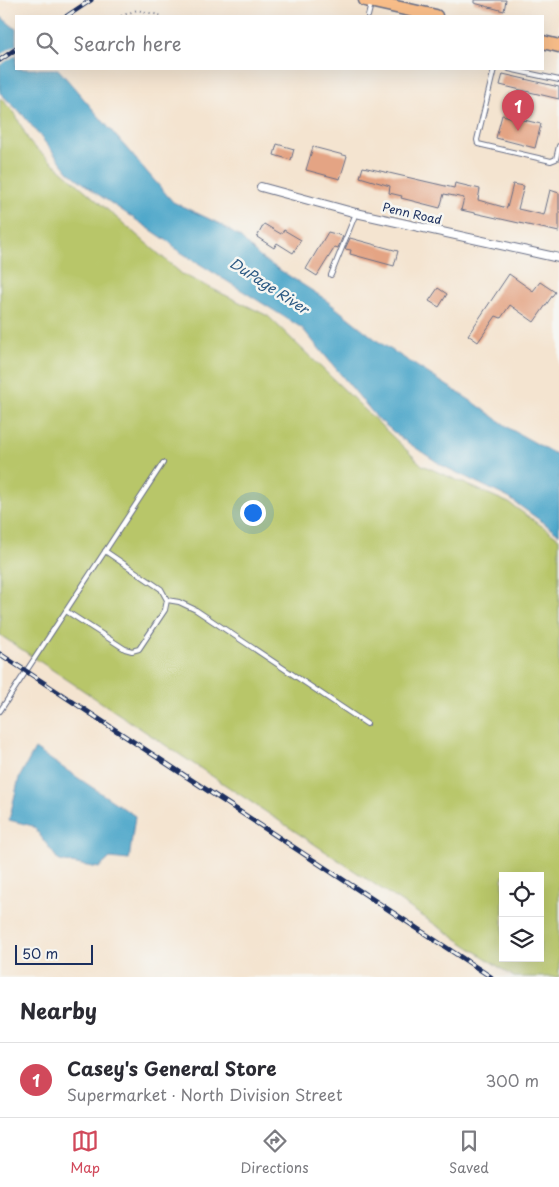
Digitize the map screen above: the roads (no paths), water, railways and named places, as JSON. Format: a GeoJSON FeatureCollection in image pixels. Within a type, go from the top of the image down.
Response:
{"type":"FeatureCollection","features":[{"type":"Feature","properties":{"kind":"main road"},"geometry":{"type":"LineString","coordinates":[[369,1],[432,15]]}},
{"type":"Feature","properties":{"kind":"main road"},"geometry":{"type":"LineString","coordinates":[[544,42],[559,46]]}},
{"type":"Feature","properties":{"kind":"street","name":"Penn Road"},"geometry":{"type":"LineString","coordinates":[[261,187],[356,213],[559,258]]}},
{"type":"Feature","properties":{"kind":"lane"},"geometry":{"type":"LineString","coordinates":[[368,15],[369,1]]}},
{"type":"Feature","properties":{"kind":"lane"},"geometry":{"type":"LineString","coordinates":[[494,70],[476,140],[478,144],[551,161],[556,159],[559,146]]}},
{"type":"Feature","properties":{"kind":"lane"},"geometry":{"type":"LineString","coordinates":[[514,70],[559,80]]}},
{"type":"Feature","properties":{"kind":"lane"},"geometry":{"type":"LineString","coordinates":[[331,275],[356,213]]}},
{"type":"Feature","properties":{"kind":"lane"},"geometry":{"type":"LineString","coordinates":[[0,710],[163,463]]}},
{"type":"Feature","properties":{"kind":"lane"},"geometry":{"type":"LineString","coordinates":[[66,610],[125,649],[132,651],[138,649],[165,610],[167,600],[160,589],[105,551]]}},
{"type":"Feature","properties":{"kind":"lane"},"geometry":{"type":"LineString","coordinates":[[167,600],[179,602],[196,610],[367,724]]}},
{"type":"Feature","properties":{"kind":"water","name":"DuPage River"},"geometry":{"type":"Polygon","coordinates":[[[0,16],[15,28],[15,70],[59,70],[173,202],[218,223],[241,238],[261,258],[322,297],[379,342],[476,404],[512,430],[559,456],[559,534],[509,498],[443,466],[401,438],[378,419],[302,328],[174,248],[172,244],[96,193],[69,172],[23,115],[0,93],[0,16]]]}},
{"type":"Feature","properties":{"kind":"water"},"geometry":{"type":"Polygon","coordinates":[[[35,749],[135,816],[129,860],[110,858],[99,868],[59,861],[33,826],[9,820],[19,778],[35,749]]]}},
{"type":"Feature","properties":{"kind":"railway"},"geometry":{"type":"LineString","coordinates":[[68,15],[91,0]]}},
{"type":"Feature","properties":{"kind":"railway"},"geometry":{"type":"LineString","coordinates":[[0,60],[15,50]]}},
{"type":"Feature","properties":{"kind":"railway"},"geometry":{"type":"LineString","coordinates":[[0,654],[491,977]]}},
{"type":"Feature","properties":{"kind":"place","name":"Casey's General Store"},"geometry":{"type":"Point","coordinates":[518,131]}}]}
